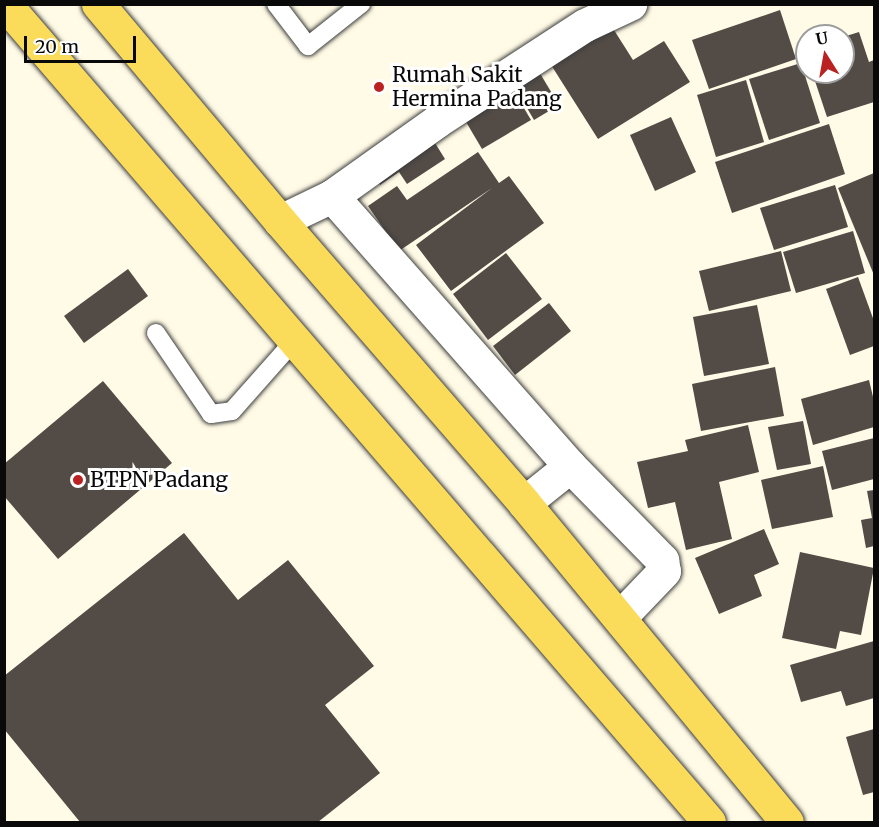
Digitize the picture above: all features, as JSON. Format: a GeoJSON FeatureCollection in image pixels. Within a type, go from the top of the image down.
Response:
{"type":"FeatureCollection","features":[{"type":"Feature","properties":{"kind":"main road"},"geometry":{"type":"LineString","coordinates":[[5,4],[293,342],[709,822]]}},
{"type":"Feature","properties":{"kind":"main road"},"geometry":{"type":"LineString","coordinates":[[98,4],[280,221],[524,503],[787,822]]}},
{"type":"Feature","properties":{"kind":"street"},"geometry":{"type":"LineString","coordinates":[[280,221],[332,196],[437,121],[576,32],[630,4]]}},
{"type":"Feature","properties":{"kind":"street"},"geometry":{"type":"LineString","coordinates":[[332,196],[570,466],[662,560],[664,571],[620,617]]}},
{"type":"Feature","properties":{"kind":"street"},"geometry":{"type":"LineString","coordinates":[[524,503],[570,466]]}},
{"type":"Feature","properties":{"kind":"lane"},"geometry":{"type":"LineString","coordinates":[[276,4],[308,46],[361,4]]}},
{"type":"Feature","properties":{"kind":"lane"},"geometry":{"type":"LineString","coordinates":[[156,333],[211,414],[232,411],[293,342]]}},
{"type":"Feature","properties":{"kind":"building"},"geometry":{"type":"Polygon","coordinates":[[[780,10],[795,59],[709,89],[692,40],[780,10]]]}},
{"type":"Feature","properties":{"kind":"building"},"geometry":{"type":"Polygon","coordinates":[[[607,19],[633,60],[664,41],[690,82],[598,139],[546,57],[607,19]]]}},
{"type":"Feature","properties":{"kind":"building"},"geometry":{"type":"Polygon","coordinates":[[[859,32],[869,62],[874,60],[874,102],[827,117],[816,84],[855,84],[855,33],[859,32]]]}},
{"type":"Feature","properties":{"kind":"building"},"geometry":{"type":"Polygon","coordinates":[[[535,65],[559,105],[534,120],[510,79],[535,65]]]}},
{"type":"Feature","properties":{"kind":"building"},"geometry":{"type":"Polygon","coordinates":[[[795,65],[795,84],[808,84],[820,123],[769,140],[749,79],[795,65]]]}},
{"type":"Feature","properties":{"kind":"building"},"geometry":{"type":"Polygon","coordinates":[[[746,80],[764,142],[716,157],[697,95],[746,80]]]}},
{"type":"Feature","properties":{"kind":"building"},"geometry":{"type":"Polygon","coordinates":[[[508,81],[531,120],[482,149],[459,110],[508,81]]]}},
{"type":"Feature","properties":{"kind":"building"},"geometry":{"type":"Polygon","coordinates":[[[671,117],[696,172],[655,191],[630,135],[671,117]]]}},
{"type":"Feature","properties":{"kind":"building"},"geometry":{"type":"Polygon","coordinates":[[[829,124],[845,174],[732,213],[715,162],[829,124]]]}},
{"type":"Feature","properties":{"kind":"building"},"geometry":{"type":"Polygon","coordinates":[[[430,135],[445,159],[407,184],[399,172],[380,185],[373,173],[430,135]]]}},
{"type":"Feature","properties":{"kind":"building"},"geometry":{"type":"Polygon","coordinates":[[[478,152],[499,183],[509,176],[544,223],[451,291],[416,245],[492,188],[399,251],[368,206],[397,186],[407,200],[478,152]]]}},
{"type":"Feature","properties":{"kind":"building"},"geometry":{"type":"Polygon","coordinates":[[[874,173],[874,275],[838,188],[874,173]]]}},
{"type":"Feature","properties":{"kind":"building"},"geometry":{"type":"Polygon","coordinates":[[[835,185],[848,227],[774,250],[760,208],[835,185]]]}},
{"type":"Feature","properties":{"kind":"building"},"geometry":{"type":"Polygon","coordinates":[[[853,231],[865,273],[796,293],[783,252],[853,231]]]}},
{"type":"Feature","properties":{"kind":"building"},"geometry":{"type":"Polygon","coordinates":[[[781,251],[791,291],[709,311],[699,271],[781,251]]]}},
{"type":"Feature","properties":{"kind":"building"},"geometry":{"type":"Polygon","coordinates":[[[506,253],[542,299],[488,340],[453,294],[506,253]]]}},
{"type":"Feature","properties":{"kind":"building"},"geometry":{"type":"Polygon","coordinates":[[[128,269],[148,296],[84,343],[64,316],[128,269]]]}},
{"type":"Feature","properties":{"kind":"building"},"geometry":{"type":"Polygon","coordinates":[[[858,277],[874,321],[874,346],[850,355],[826,289],[858,277]]]}},
{"type":"Feature","properties":{"kind":"building"},"geometry":{"type":"Polygon","coordinates":[[[549,303],[571,331],[515,375],[493,346],[549,303]]]}},
{"type":"Feature","properties":{"kind":"building"},"geometry":{"type":"Polygon","coordinates":[[[757,305],[769,364],[704,376],[693,317],[757,305]]]}},
{"type":"Feature","properties":{"kind":"building"},"geometry":{"type":"Polygon","coordinates":[[[775,367],[784,416],[701,431],[692,384],[775,367]]]}},
{"type":"Feature","properties":{"kind":"building"},"geometry":{"type":"Polygon","coordinates":[[[869,380],[874,401],[874,427],[813,445],[801,399],[869,380]]]}},
{"type":"Feature","properties":{"kind":"building","name":"BTPN Padang"},"geometry":{"type":"Polygon","coordinates":[[[103,381],[172,463],[58,559],[4,496],[4,464],[103,381]]]}},
{"type":"Feature","properties":{"kind":"building"},"geometry":{"type":"Polygon","coordinates":[[[803,421],[811,464],[777,470],[768,427],[803,421]]]}},
{"type":"Feature","properties":{"kind":"building"},"geometry":{"type":"Polygon","coordinates":[[[748,425],[759,472],[719,482],[732,539],[686,550],[675,502],[648,508],[637,462],[688,451],[685,440],[748,425]]]}},
{"type":"Feature","properties":{"kind":"building"},"geometry":{"type":"Polygon","coordinates":[[[874,438],[874,479],[832,490],[822,451],[874,438]]]}},
{"type":"Feature","properties":{"kind":"building"},"geometry":{"type":"Polygon","coordinates":[[[823,466],[833,517],[772,529],[761,480],[823,466]]]}},
{"type":"Feature","properties":{"kind":"building"},"geometry":{"type":"Polygon","coordinates":[[[874,490],[874,546],[866,548],[861,520],[872,518],[867,491],[874,490]]]}},
{"type":"Feature","properties":{"kind":"building"},"geometry":{"type":"Polygon","coordinates":[[[764,529],[779,564],[754,575],[762,596],[719,614],[695,558],[764,529]]]}},
{"type":"Feature","properties":{"kind":"building"},"geometry":{"type":"Polygon","coordinates":[[[184,533],[238,600],[288,560],[374,666],[325,705],[380,773],[318,822],[80,822],[4,729],[4,676],[184,533]]]}},
{"type":"Feature","properties":{"kind":"building"},"geometry":{"type":"Polygon","coordinates":[[[800,552],[874,568],[861,635],[840,631],[836,649],[782,638],[800,552]]]}},
{"type":"Feature","properties":{"kind":"building"},"geometry":{"type":"Polygon","coordinates":[[[874,641],[874,698],[846,706],[841,691],[801,702],[790,665],[874,641]]]}},
{"type":"Feature","properties":{"kind":"building"},"geometry":{"type":"Polygon","coordinates":[[[874,729],[874,792],[863,795],[846,737],[874,729]]]}},
{"type":"Feature","properties":{"kind":"place","name":"Rumah Sakit Hermina Padang"},"geometry":{"type":"Point","coordinates":[379,87]}},
{"type":"Feature","properties":{"kind":"place","name":"BTPN Padang"},"geometry":{"type":"Point","coordinates":[78,480]}}]}
